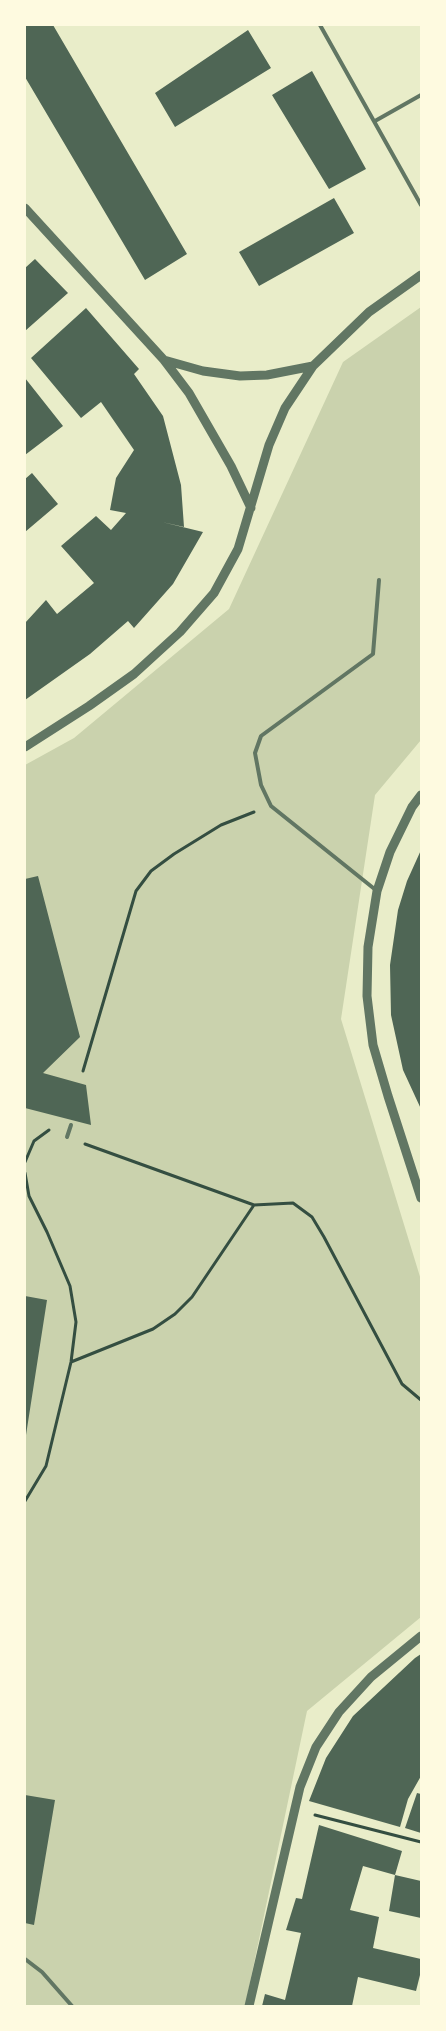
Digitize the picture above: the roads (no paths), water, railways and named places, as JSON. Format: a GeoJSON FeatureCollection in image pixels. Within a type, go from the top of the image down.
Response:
{"type":"FeatureCollection","features":[{"type":"Feature","properties":{"kind":"street"},"geometry":{"type":"LineString","coordinates":[[25,208],[164,360],[189,393],[231,466],[251,508]]}},
{"type":"Feature","properties":{"kind":"street"},"geometry":{"type":"LineString","coordinates":[[25,747],[90,706],[134,674],[180,632],[214,593],[238,549],[269,445],[285,408],[313,366],[369,312],[421,274]]}},
{"type":"Feature","properties":{"kind":"street"},"geometry":{"type":"LineString","coordinates":[[164,360],[203,371],[240,376],[267,375],[313,366]]}},
{"type":"Feature","properties":{"kind":"street"},"geometry":{"type":"LineString","coordinates":[[421,794],[412,807],[390,852],[376,892],[368,947],[366,996],[373,1045],[421,1198]]}},
{"type":"Feature","properties":{"kind":"street"},"geometry":{"type":"LineString","coordinates":[[248,2006],[300,1787],[316,1747],[339,1712],[371,1677],[421,1636]]}},
{"type":"Feature","properties":{"kind":"lane"},"geometry":{"type":"LineString","coordinates":[[320,25],[421,204]]}},
{"type":"Feature","properties":{"kind":"lane"},"geometry":{"type":"LineString","coordinates":[[374,121],[421,95]]}},
{"type":"Feature","properties":{"kind":"lane"},"geometry":{"type":"LineString","coordinates":[[376,892],[271,806],[261,785],[255,753],[261,736],[373,654],[379,580]]}},
{"type":"Feature","properties":{"kind":"lane"},"geometry":{"type":"LineString","coordinates":[[67,1137],[71,1125]]}},
{"type":"Feature","properties":{"kind":"lane"},"geometry":{"type":"LineString","coordinates":[[25,1959],[42,1972],[72,2006]]}}]}
